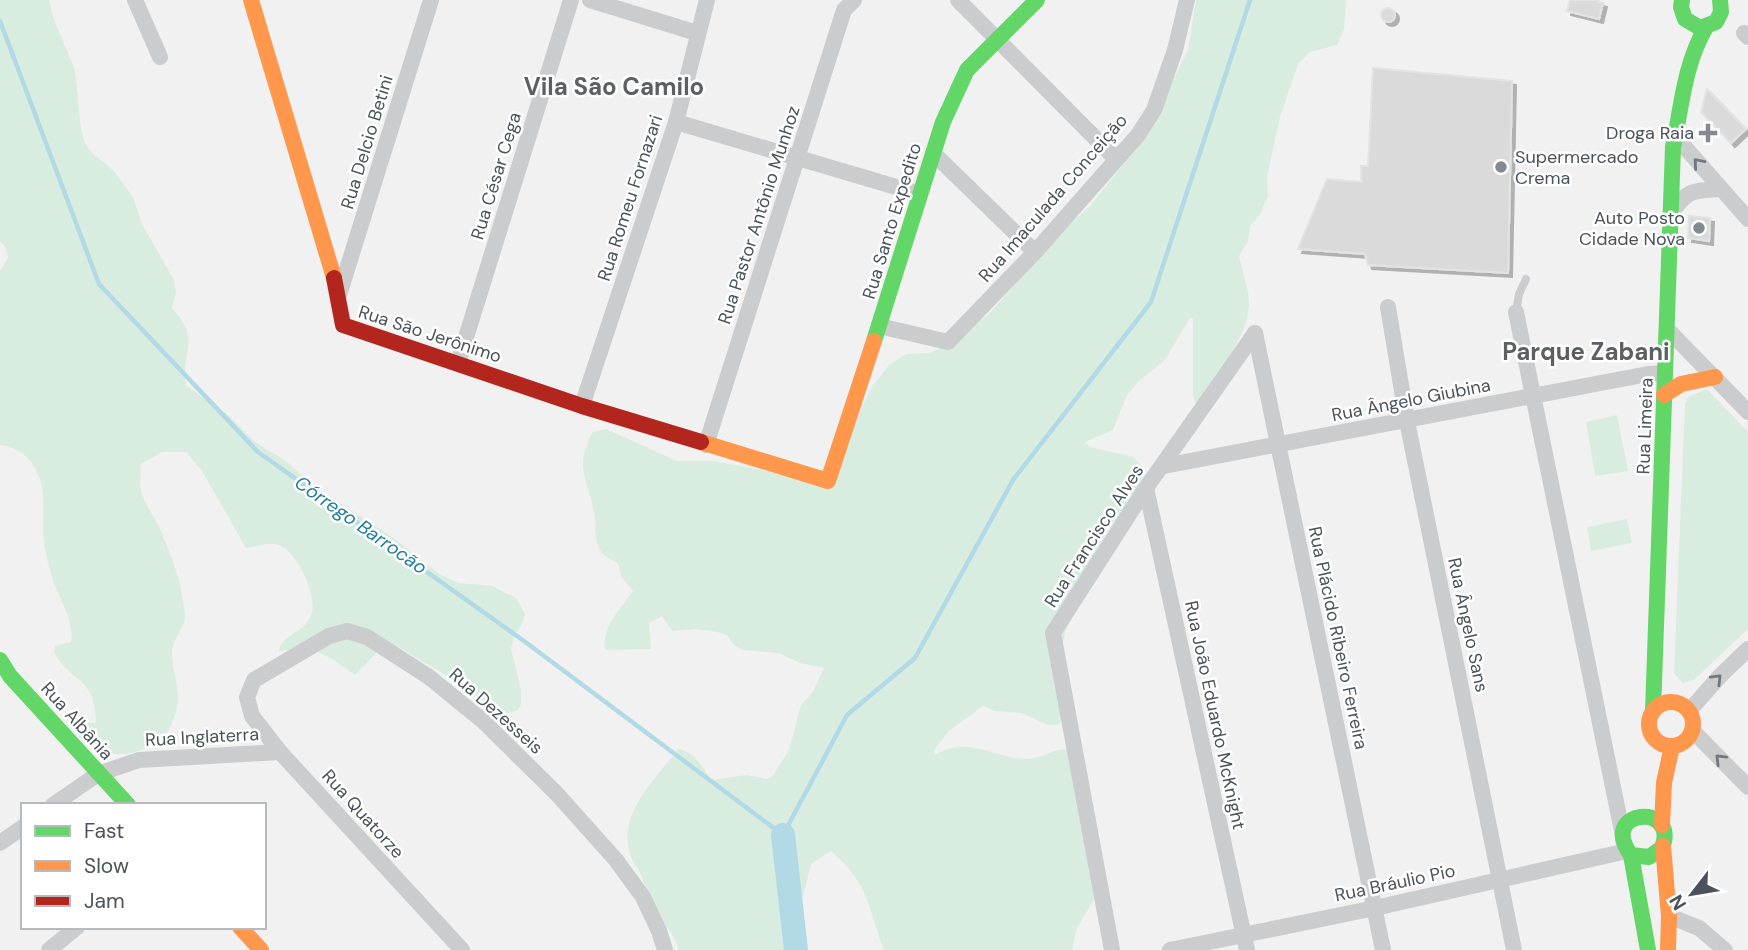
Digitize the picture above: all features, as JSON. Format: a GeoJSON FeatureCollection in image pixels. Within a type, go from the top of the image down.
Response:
{"type":"FeatureCollection","features":[{"type":"Feature","properties":{"kind":"street"},"geometry":{"type":"LineString","coordinates":[[135,0],[160,57]]}},
{"type":"Feature","properties":{"kind":"street","name":"Rua São Jerônimo"},"geometry":{"type":"LineString","coordinates":[[251,0],[339,295],[343,325],[582,406],[828,481]]}},
{"type":"Feature","properties":{"kind":"street","name":"Rua Delcio Betini"},"geometry":{"type":"LineString","coordinates":[[339,295],[431,0]]}},
{"type":"Feature","properties":{"kind":"street","name":"Rua César Cega"},"geometry":{"type":"LineString","coordinates":[[458,363],[571,0]]}},
{"type":"Feature","properties":{"kind":"street"},"geometry":{"type":"LineString","coordinates":[[590,0],[697,33]]}},
{"type":"Feature","properties":{"kind":"street","name":"Rua Romeu Fornazari"},"geometry":{"type":"LineString","coordinates":[[582,406],[676,122],[707,0]]}},
{"type":"Feature","properties":{"kind":"street","name":"Rua Pastor Antônio Munhoz"},"geometry":{"type":"LineString","coordinates":[[706,445],[844,10],[854,0]]}},
{"type":"Feature","properties":{"kind":"street"},"geometry":{"type":"LineString","coordinates":[[958,0],[1116,159]]}},
{"type":"Feature","properties":{"kind":"street","name":"Rua Santo Expedito"},"geometry":{"type":"LineString","coordinates":[[828,481],[880,326],[943,122],[967,70],[1037,0]]}},
{"type":"Feature","properties":{"kind":"street","name":"Rua Imaculada Conceição"},"geometry":{"type":"LineString","coordinates":[[880,326],[948,342],[1035,252],[1138,135],[1154,110],[1175,50],[1187,0]]}},
{"type":"Feature","properties":{"kind":"street","name":"Rua Limeira"},"geometry":{"type":"LineString","coordinates":[[1653,711],[1670,214],[1676,137],[1680,98],[1690,54],[1706,27],[1716,22],[1719,17],[1720,0]]}},
{"type":"Feature","properties":{"kind":"street"},"geometry":{"type":"LineString","coordinates":[[1682,7],[1689,23],[1706,27]]}},
{"type":"Feature","properties":{"kind":"street","name":"Rua Limeira"},"geometry":{"type":"LineString","coordinates":[[1682,7],[1690,54]]}},
{"type":"Feature","properties":{"kind":"street"},"geometry":{"type":"LineString","coordinates":[[676,122],[920,194]]}},
{"type":"Feature","properties":{"kind":"street"},"geometry":{"type":"LineString","coordinates":[[1676,137],[1748,219]]}},
{"type":"Feature","properties":{"kind":"street"},"geometry":{"type":"LineString","coordinates":[[933,153],[1035,252]]}},
{"type":"Feature","properties":{"kind":"street"},"geometry":{"type":"LineString","coordinates":[[1670,214],[1687,194],[1720,188]]}},
{"type":"Feature","properties":{"kind":"street","name":"Rua Ângelo Sans"},"geometry":{"type":"LineString","coordinates":[[1388,307],[1407,421],[1514,950]]}},
{"type":"Feature","properties":{"kind":"street"},"geometry":{"type":"LineString","coordinates":[[1516,312],[1615,795],[1622,842],[1629,853],[1648,950]]}},
{"type":"Feature","properties":{"kind":"street"},"geometry":{"type":"LineString","coordinates":[[1668,330],[1748,412]]}},
{"type":"Feature","properties":{"kind":"street","name":"Rua Plácido Ribeiro Ferreira"},"geometry":{"type":"LineString","coordinates":[[1255,333],[1383,950]]}},
{"type":"Feature","properties":{"kind":"street","name":"Rua Francisco Alves"},"geometry":{"type":"LineString","coordinates":[[1112,950],[1053,633],[1146,488],[1255,333]]}},
{"type":"Feature","properties":{"kind":"street","name":"Rua Ângelo Giubina"},"geometry":{"type":"LineString","coordinates":[[1164,466],[1648,374],[1665,373]]}},
{"type":"Feature","properties":{"kind":"street"},"geometry":{"type":"LineString","coordinates":[[1664,395],[1681,384],[1715,377]]}},
{"type":"Feature","properties":{"kind":"street","name":"Rua João Eduardo McKnight"},"geometry":{"type":"LineString","coordinates":[[1146,488],[1247,950]]}},
{"type":"Feature","properties":{"kind":"street","name":"Rua Dezesseis"},"geometry":{"type":"LineString","coordinates":[[247,697],[254,680],[329,636],[347,631],[367,637],[429,677],[483,721],[557,793],[616,860],[643,897],[665,950]]}},
{"type":"Feature","properties":{"kind":"street"},"geometry":{"type":"LineString","coordinates":[[1689,710],[1748,649]]}},
{"type":"Feature","properties":{"kind":"street","name":"Rua Albânia"},"geometry":{"type":"LineString","coordinates":[[0,660],[10,676],[126,803]]}},
{"type":"Feature","properties":{"kind":"street"},"geometry":{"type":"LineString","coordinates":[[1655,676],[1670,702]]}},
{"type":"Feature","properties":{"kind":"street","name":"Rua Quatorze"},"geometry":{"type":"LineString","coordinates":[[247,697],[252,716],[280,752],[462,950]]}},
{"type":"Feature","properties":{"kind":"street"},"geometry":{"type":"LineString","coordinates":[[1670,702],[1681,704],[1689,710],[1693,720],[1692,730],[1684,741],[1665,744],[1654,737],[1649,724],[1653,711],[1658,706],[1670,702]]}},
{"type":"Feature","properties":{"kind":"street"},"geometry":{"type":"LineString","coordinates":[[1692,730],[1748,787]]}},
{"type":"Feature","properties":{"kind":"street"},"geometry":{"type":"LineString","coordinates":[[1622,831],[1625,825],[1641,816],[1658,783],[1665,744]]}},
{"type":"Feature","properties":{"kind":"street"},"geometry":{"type":"LineString","coordinates":[[1665,744],[1662,825],[1665,832],[1663,846],[1669,916],[1668,950]]}},
{"type":"Feature","properties":{"kind":"street","name":"Rua Inglaterra"},"geometry":{"type":"LineString","coordinates":[[56,803],[98,774],[139,760],[280,752]]}},
{"type":"Feature","properties":{"kind":"street"},"geometry":{"type":"LineString","coordinates":[[1615,795],[1641,816],[1662,825]]}},
{"type":"Feature","properties":{"kind":"street"},"geometry":{"type":"LineString","coordinates":[[0,844],[21,828]]}},
{"type":"Feature","properties":{"kind":"street"},"geometry":{"type":"LineString","coordinates":[[1629,853],[1643,859],[1649,858],[1663,846]]}},
{"type":"Feature","properties":{"kind":"street","name":"Rua Bráulio Pio"},"geometry":{"type":"LineString","coordinates":[[1170,950],[1629,853]]}},
{"type":"Feature","properties":{"kind":"street"},"geometry":{"type":"LineString","coordinates":[[1639,905],[1653,915],[1669,916],[1699,928],[1725,950]]}},
{"type":"Feature","properties":{"kind":"street"},"geometry":{"type":"LineString","coordinates":[[49,950],[75,929]]}},
{"type":"Feature","properties":{"kind":"lane"},"geometry":{"type":"LineString","coordinates":[[1516,312],[1525,279]]}},
{"type":"Feature","properties":{"kind":"green space"},"geometry":{"type":"Polygon","coordinates":[[[0,0],[49,0],[53,17],[75,70],[81,130],[85,143],[91,152],[114,171],[133,197],[142,224],[174,280],[176,293],[172,308],[186,329],[188,338],[186,385],[210,400],[215,409],[227,414],[255,442],[286,461],[313,485],[396,540],[439,574],[458,583],[492,586],[516,598],[525,614],[511,649],[521,690],[518,710],[503,715],[491,712],[471,690],[391,643],[377,652],[355,675],[320,653],[303,650],[279,651],[284,641],[306,624],[312,612],[311,591],[302,570],[296,560],[279,545],[265,544],[246,548],[202,471],[186,452],[162,452],[141,464],[140,484],[181,587],[185,617],[172,652],[178,696],[175,714],[163,736],[138,751],[108,753],[94,749],[83,741],[75,729],[79,722],[96,723],[95,708],[87,688],[67,670],[54,652],[55,646],[71,642],[72,634],[46,552],[40,480],[34,466],[18,450],[0,445],[0,271],[8,258],[6,248],[0,241],[0,0]]]}},
{"type":"Feature","properties":{"kind":"green space"},"geometry":{"type":"Polygon","coordinates":[[[1196,0],[1346,0],[1344,29],[1337,45],[1310,52],[1298,64],[1280,117],[1267,177],[1268,196],[1260,215],[1250,226],[1248,241],[1239,256],[1249,299],[1245,326],[1232,351],[1201,397],[1201,406],[1195,402],[1193,395],[1193,319],[1190,318],[1165,360],[1139,381],[1127,395],[1113,430],[1085,442],[1090,447],[1133,457],[1143,467],[1145,478],[1133,506],[1107,528],[1086,589],[1065,632],[1061,655],[1064,719],[1057,725],[1048,725],[1021,713],[995,711],[983,706],[949,731],[934,750],[935,755],[947,749],[970,747],[1026,759],[1056,750],[1078,751],[1095,898],[1077,928],[1072,950],[884,950],[860,885],[844,863],[831,851],[811,864],[790,950],[679,950],[674,937],[651,904],[642,877],[632,859],[628,828],[633,813],[649,786],[678,749],[694,756],[711,780],[747,775],[766,779],[772,777],[789,750],[801,705],[813,692],[824,668],[800,663],[779,653],[742,650],[733,644],[728,636],[718,632],[696,629],[672,631],[662,616],[649,623],[651,649],[606,650],[609,626],[633,591],[622,578],[618,563],[602,553],[596,540],[595,516],[583,470],[584,453],[593,432],[606,429],[677,461],[714,461],[803,478],[816,478],[850,428],[874,384],[889,365],[906,354],[930,353],[943,347],[989,314],[1021,277],[1035,255],[1089,207],[1134,151],[1151,125],[1188,50],[1196,0]]]}},
{"type":"Feature","properties":{"kind":"green space"},"geometry":{"type":"Polygon","coordinates":[[[1707,389],[1748,432],[1748,629],[1694,680],[1683,683],[1674,673],[1685,404],[1689,396],[1707,389]]]}},
{"type":"Feature","properties":{"kind":"green space"},"geometry":{"type":"Polygon","coordinates":[[[1617,415],[1628,471],[1595,476],[1586,422],[1617,415]]]}},
{"type":"Feature","properties":{"kind":"green space"},"geometry":{"type":"Polygon","coordinates":[[[1627,519],[1632,543],[1591,551],[1587,527],[1627,519]]]}},
{"type":"Feature","properties":{"kind":"building"},"geometry":{"type":"Polygon","coordinates":[[[1570,0],[1599,0],[1603,3],[1599,19],[1567,11],[1570,0]]]}},
{"type":"Feature","properties":{"kind":"building"},"geometry":{"type":"Polygon","coordinates":[[[1385,8],[1391,8],[1395,15],[1391,22],[1385,22],[1381,18],[1381,12],[1385,8]]]}},
{"type":"Feature","properties":{"kind":"building"},"geometry":{"type":"Polygon","coordinates":[[[1373,68],[1512,81],[1508,273],[1368,265],[1365,254],[1298,249],[1327,179],[1361,182],[1361,166],[1368,166],[1373,68]]]}},
{"type":"Feature","properties":{"kind":"building"},"geometry":{"type":"Polygon","coordinates":[[[1707,89],[1746,129],[1731,143],[1701,112],[1707,89]]]}},
{"type":"Feature","properties":{"kind":"building","name":"Auto Posto Cidade Nova"},"geometry":{"type":"Polygon","coordinates":[[[1689,216],[1710,218],[1709,241],[1688,238],[1689,216]]]}},
{"type":"Feature","properties":{"kind":"waterway","name":"Córrego Barrocão"},"geometry":{"type":"LineString","coordinates":[[0,21],[99,284],[258,452],[524,641],[783,835],[847,715],[915,658],[1013,480],[1151,302],[1250,0]]}},
{"type":"Feature","properties":{"kind":"waterway","name":"Córrego Barrocão"},"geometry":{"type":"LineString","coordinates":[[783,835],[796,950]]}},
{"type":"Feature","properties":{"kind":"traffic: fast"},"geometry":{"type":"LineString","coordinates":[[874,341],[943,122],[967,70],[1037,0]]}},
{"type":"Feature","properties":{"kind":"traffic: fast"},"geometry":{"type":"LineString","coordinates":[[1682,0],[1685,19],[1700,28],[1716,22],[1721,12],[1720,0]]}},
{"type":"Feature","properties":{"kind":"traffic: fast"},"geometry":{"type":"LineString","coordinates":[[1653,711],[1673,147],[1688,71],[1706,27]]}},
{"type":"Feature","properties":{"kind":"traffic: fast"},"geometry":{"type":"LineString","coordinates":[[0,660],[10,676],[126,803]]}},
{"type":"Feature","properties":{"kind":"traffic: fast"},"geometry":{"type":"LineString","coordinates":[[1631,855],[1649,857],[1662,848],[1664,833],[1660,823],[1651,818],[1640,817],[1631,820],[1624,828],[1623,840],[1631,855],[1648,950]]}},
{"type":"Feature","properties":{"kind":"traffic: slow"},"geometry":{"type":"LineString","coordinates":[[251,0],[334,278]]}},
{"type":"Feature","properties":{"kind":"traffic: slow"},"geometry":{"type":"LineString","coordinates":[[701,442],[828,481],[874,341]]}},
{"type":"Feature","properties":{"kind":"traffic: slow"},"geometry":{"type":"LineString","coordinates":[[1664,395],[1681,384],[1715,377]]}},
{"type":"Feature","properties":{"kind":"traffic: slow"},"geometry":{"type":"LineString","coordinates":[[1671,702],[1686,709],[1693,724],[1686,739],[1671,746],[1656,739],[1649,724],[1656,709],[1671,702]]}},
{"type":"Feature","properties":{"kind":"traffic: slow"},"geometry":{"type":"LineString","coordinates":[[1662,825],[1664,783],[1672,746]]}},
{"type":"Feature","properties":{"kind":"traffic: slow"},"geometry":{"type":"LineString","coordinates":[[1663,846],[1669,916],[1668,950]]}},
{"type":"Feature","properties":{"kind":"traffic: slow"},"geometry":{"type":"LineString","coordinates":[[242,929],[261,950]]}},
{"type":"Feature","properties":{"kind":"traffic: jam"},"geometry":{"type":"LineString","coordinates":[[334,278],[343,325],[582,406],[701,442]]}},
{"type":"Feature","properties":{"kind":"place","name":"Droga Raia"},"geometry":{"type":"Point","coordinates":[1708,133]}},
{"type":"Feature","properties":{"kind":"place","name":"Supermercado Crema"},"geometry":{"type":"Point","coordinates":[1501,167]}},
{"type":"Feature","properties":{"kind":"place","name":"Auto Posto Cidade Nova"},"geometry":{"type":"Point","coordinates":[1699,228]}},
{"type":"Feature","properties":{"kind":"district","name":"Vila São Camilo"},"geometry":{"type":"Point","coordinates":[614,86]}},
{"type":"Feature","properties":{"kind":"district","name":"Parque Zabani"},"geometry":{"type":"Point","coordinates":[1586,351]}}]}
